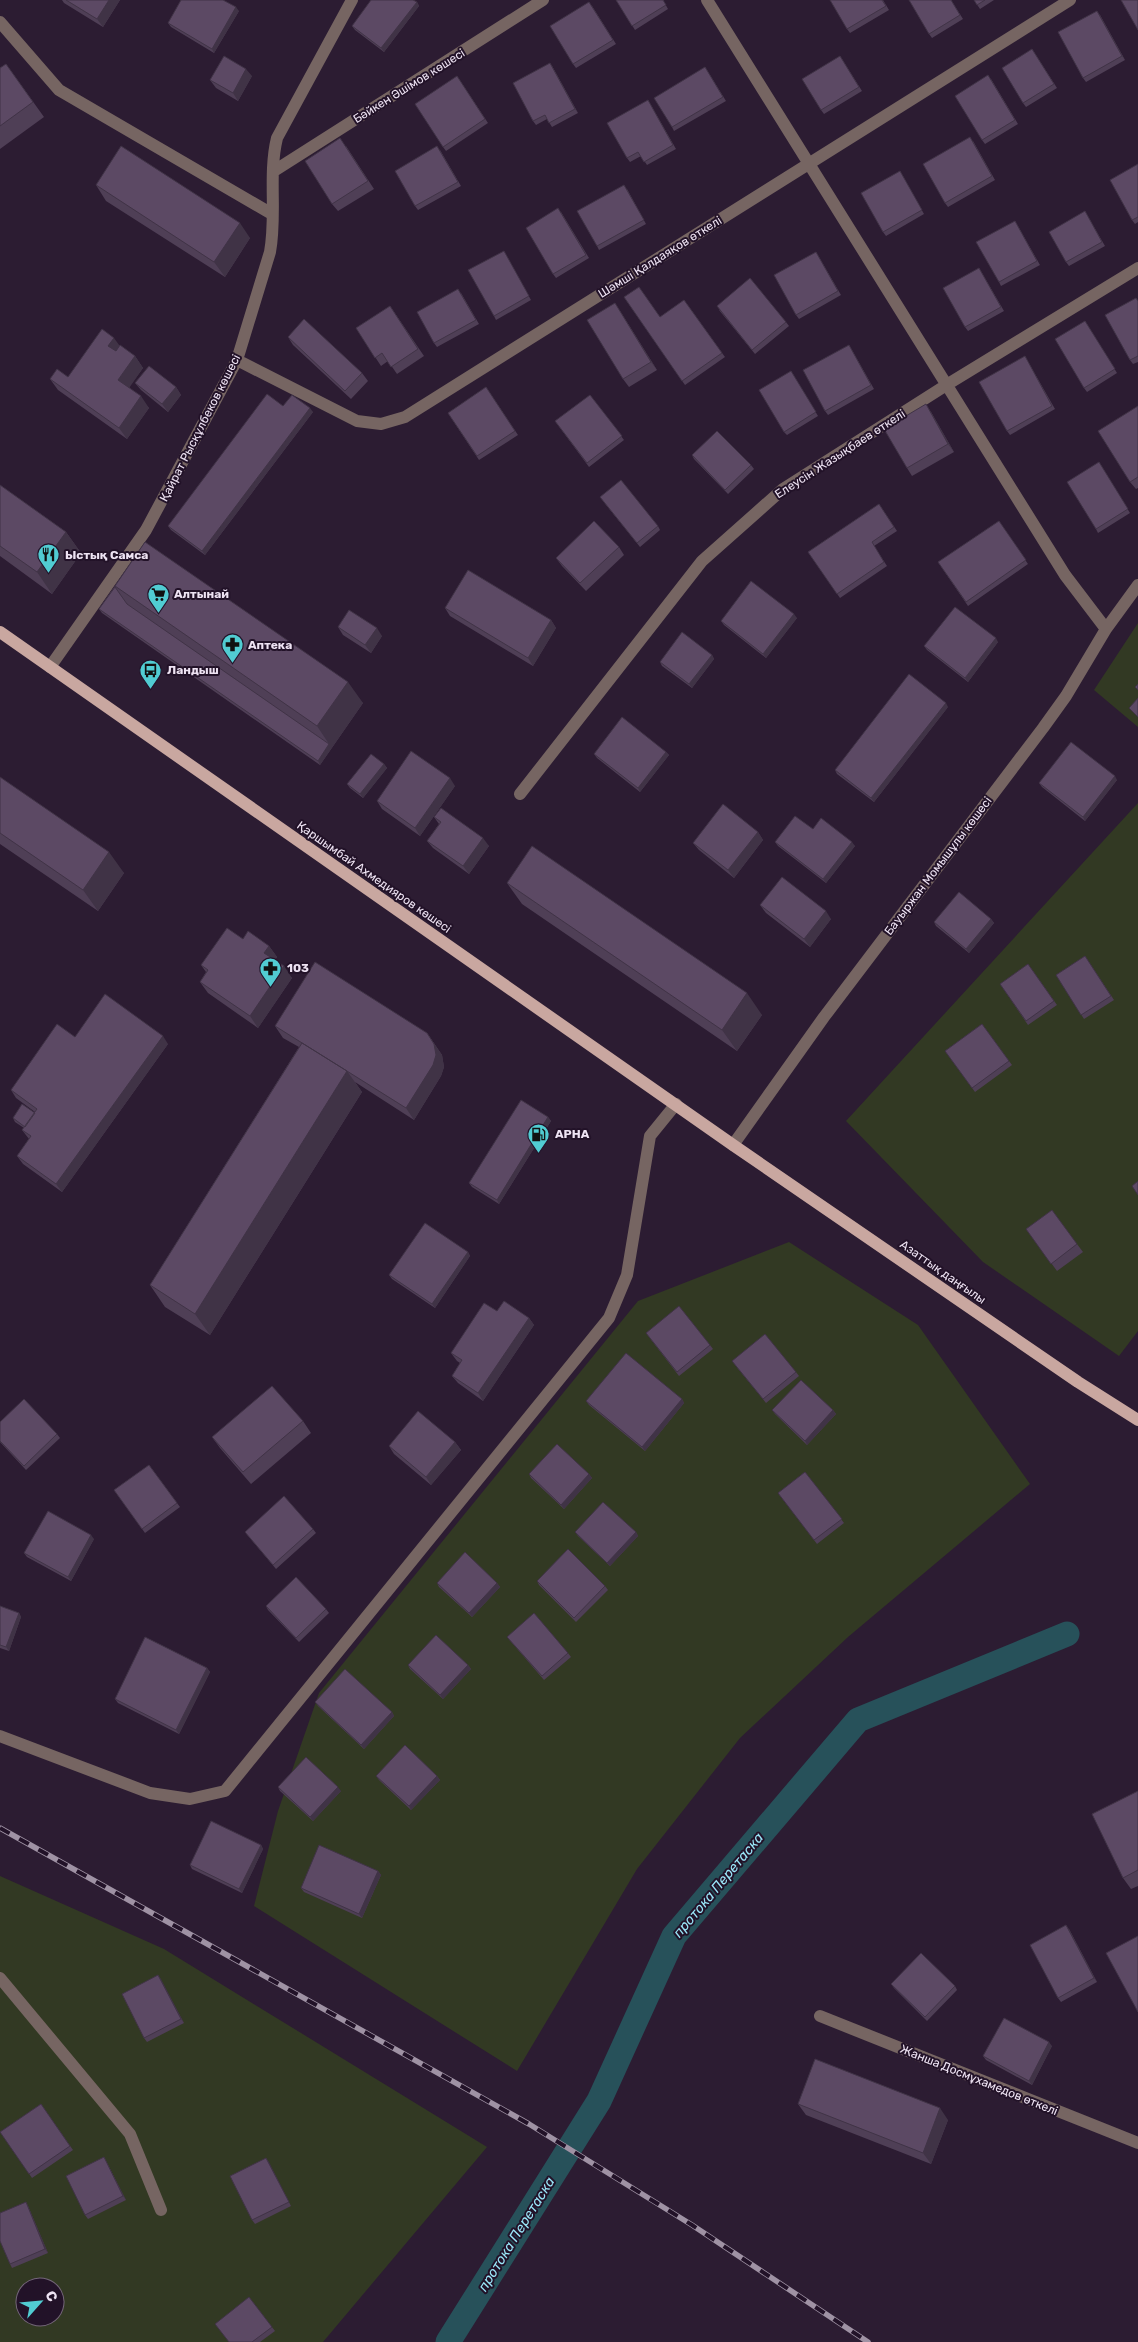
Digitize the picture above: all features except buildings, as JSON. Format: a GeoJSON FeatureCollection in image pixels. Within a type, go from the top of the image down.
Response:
{"type":"FeatureCollection","features":[{"type":"Feature","properties":{"kind":"main road","name":"Қаршымбай Ахмедияров көшесі"},"geometry":{"type":"LineString","coordinates":[[0,632],[733,1145]]}},
{"type":"Feature","properties":{"kind":"main road","name":"Азаттық даңғылы"},"geometry":{"type":"LineString","coordinates":[[733,1145],[1078,1382],[1138,1420]]}},
{"type":"Feature","properties":{"kind":"street","name":"Қайрат Рысқұлбеков көшесі"},"geometry":{"type":"LineString","coordinates":[[50,667],[146,530],[237,360],[270,252],[273,234],[274,171],[272,158],[277,138],[352,0]]}},
{"type":"Feature","properties":{"kind":"street","name":"Бәйкен Әшімов көшесі"},"geometry":{"type":"LineString","coordinates":[[274,171],[543,0]]}},
{"type":"Feature","properties":{"kind":"street"},"geometry":{"type":"LineString","coordinates":[[707,0],[808,164],[948,384],[1065,575],[1106,629]]}},
{"type":"Feature","properties":{"kind":"street","name":"Шәмші Қалдаяқов өткелі"},"geometry":{"type":"LineString","coordinates":[[237,360],[357,422],[381,424],[405,417],[1070,0]]}},
{"type":"Feature","properties":{"kind":"street"},"geometry":{"type":"LineString","coordinates":[[0,22],[59,90],[272,214]]}},
{"type":"Feature","properties":{"kind":"street","name":"Елеусін Жазықбаев өткелі"},"geometry":{"type":"LineString","coordinates":[[520,794],[702,561],[783,489],[948,384],[1138,268]]}},
{"type":"Feature","properties":{"kind":"street","name":"Бауыржан Момышұлы көшесі"},"geometry":{"type":"LineString","coordinates":[[733,1145],[824,1017],[1043,728],[1066,696],[1106,629],[1138,585]]}},
{"type":"Feature","properties":{"kind":"street"},"geometry":{"type":"LineString","coordinates":[[0,1736],[150,1793],[190,1798],[225,1791],[608,1318],[627,1275],[650,1136],[676,1104]]}},
{"type":"Feature","properties":{"kind":"street"},"geometry":{"type":"LineString","coordinates":[[0,1978],[130,2134],[161,2210]]}},
{"type":"Feature","properties":{"kind":"street","name":"Жанша Досмұхамедов өткелі"},"geometry":{"type":"LineString","coordinates":[[820,2016],[1138,2144]]}},
{"type":"Feature","properties":{"kind":"green space"},"geometry":{"type":"Polygon","coordinates":[[[1138,623],[1138,727],[1094,690],[1138,623]]]}},
{"type":"Feature","properties":{"kind":"green space"},"geometry":{"type":"Polygon","coordinates":[[[1138,803],[1138,1331],[1119,1356],[983,1262],[846,1121],[1138,803]]]}},
{"type":"Feature","properties":{"kind":"green space"},"geometry":{"type":"Polygon","coordinates":[[[789,1242],[918,1325],[1030,1484],[848,1637],[740,1738],[637,1869],[517,2071],[254,1906],[278,1811],[319,1693],[638,1301],[789,1242]]]}},
{"type":"Feature","properties":{"kind":"green space"},"geometry":{"type":"Polygon","coordinates":[[[0,1876],[164,1949],[487,2147],[323,2342],[0,2342],[0,1876]]]}},
{"type":"Feature","properties":{"kind":"waterway","name":"протока Перетаска"},"geometry":{"type":"LineString","coordinates":[[448,2342],[599,2101],[674,1936],[858,1720],[1067,1634]]}},
{"type":"Feature","properties":{"kind":"railway"},"geometry":{"type":"LineString","coordinates":[[0,1828],[529,2124],[692,2225],[868,2342]]}},
{"type":"Feature","properties":{"kind":"place","name":"Ыстық Самса"},"geometry":{"type":"Point","coordinates":[49,574]}},
{"type":"Feature","properties":{"kind":"place","name":"Алтынай"},"geometry":{"type":"Point","coordinates":[158,613]}},
{"type":"Feature","properties":{"kind":"place","name":"Аптека"},"geometry":{"type":"Point","coordinates":[232,664]}},
{"type":"Feature","properties":{"kind":"place","name":"Ландыш"},"geometry":{"type":"Point","coordinates":[151,689]}},
{"type":"Feature","properties":{"kind":"place","name":"103"},"geometry":{"type":"Point","coordinates":[271,987]}},
{"type":"Feature","properties":{"kind":"place","name":"АРНА"},"geometry":{"type":"Point","coordinates":[539,1153]}}]}
